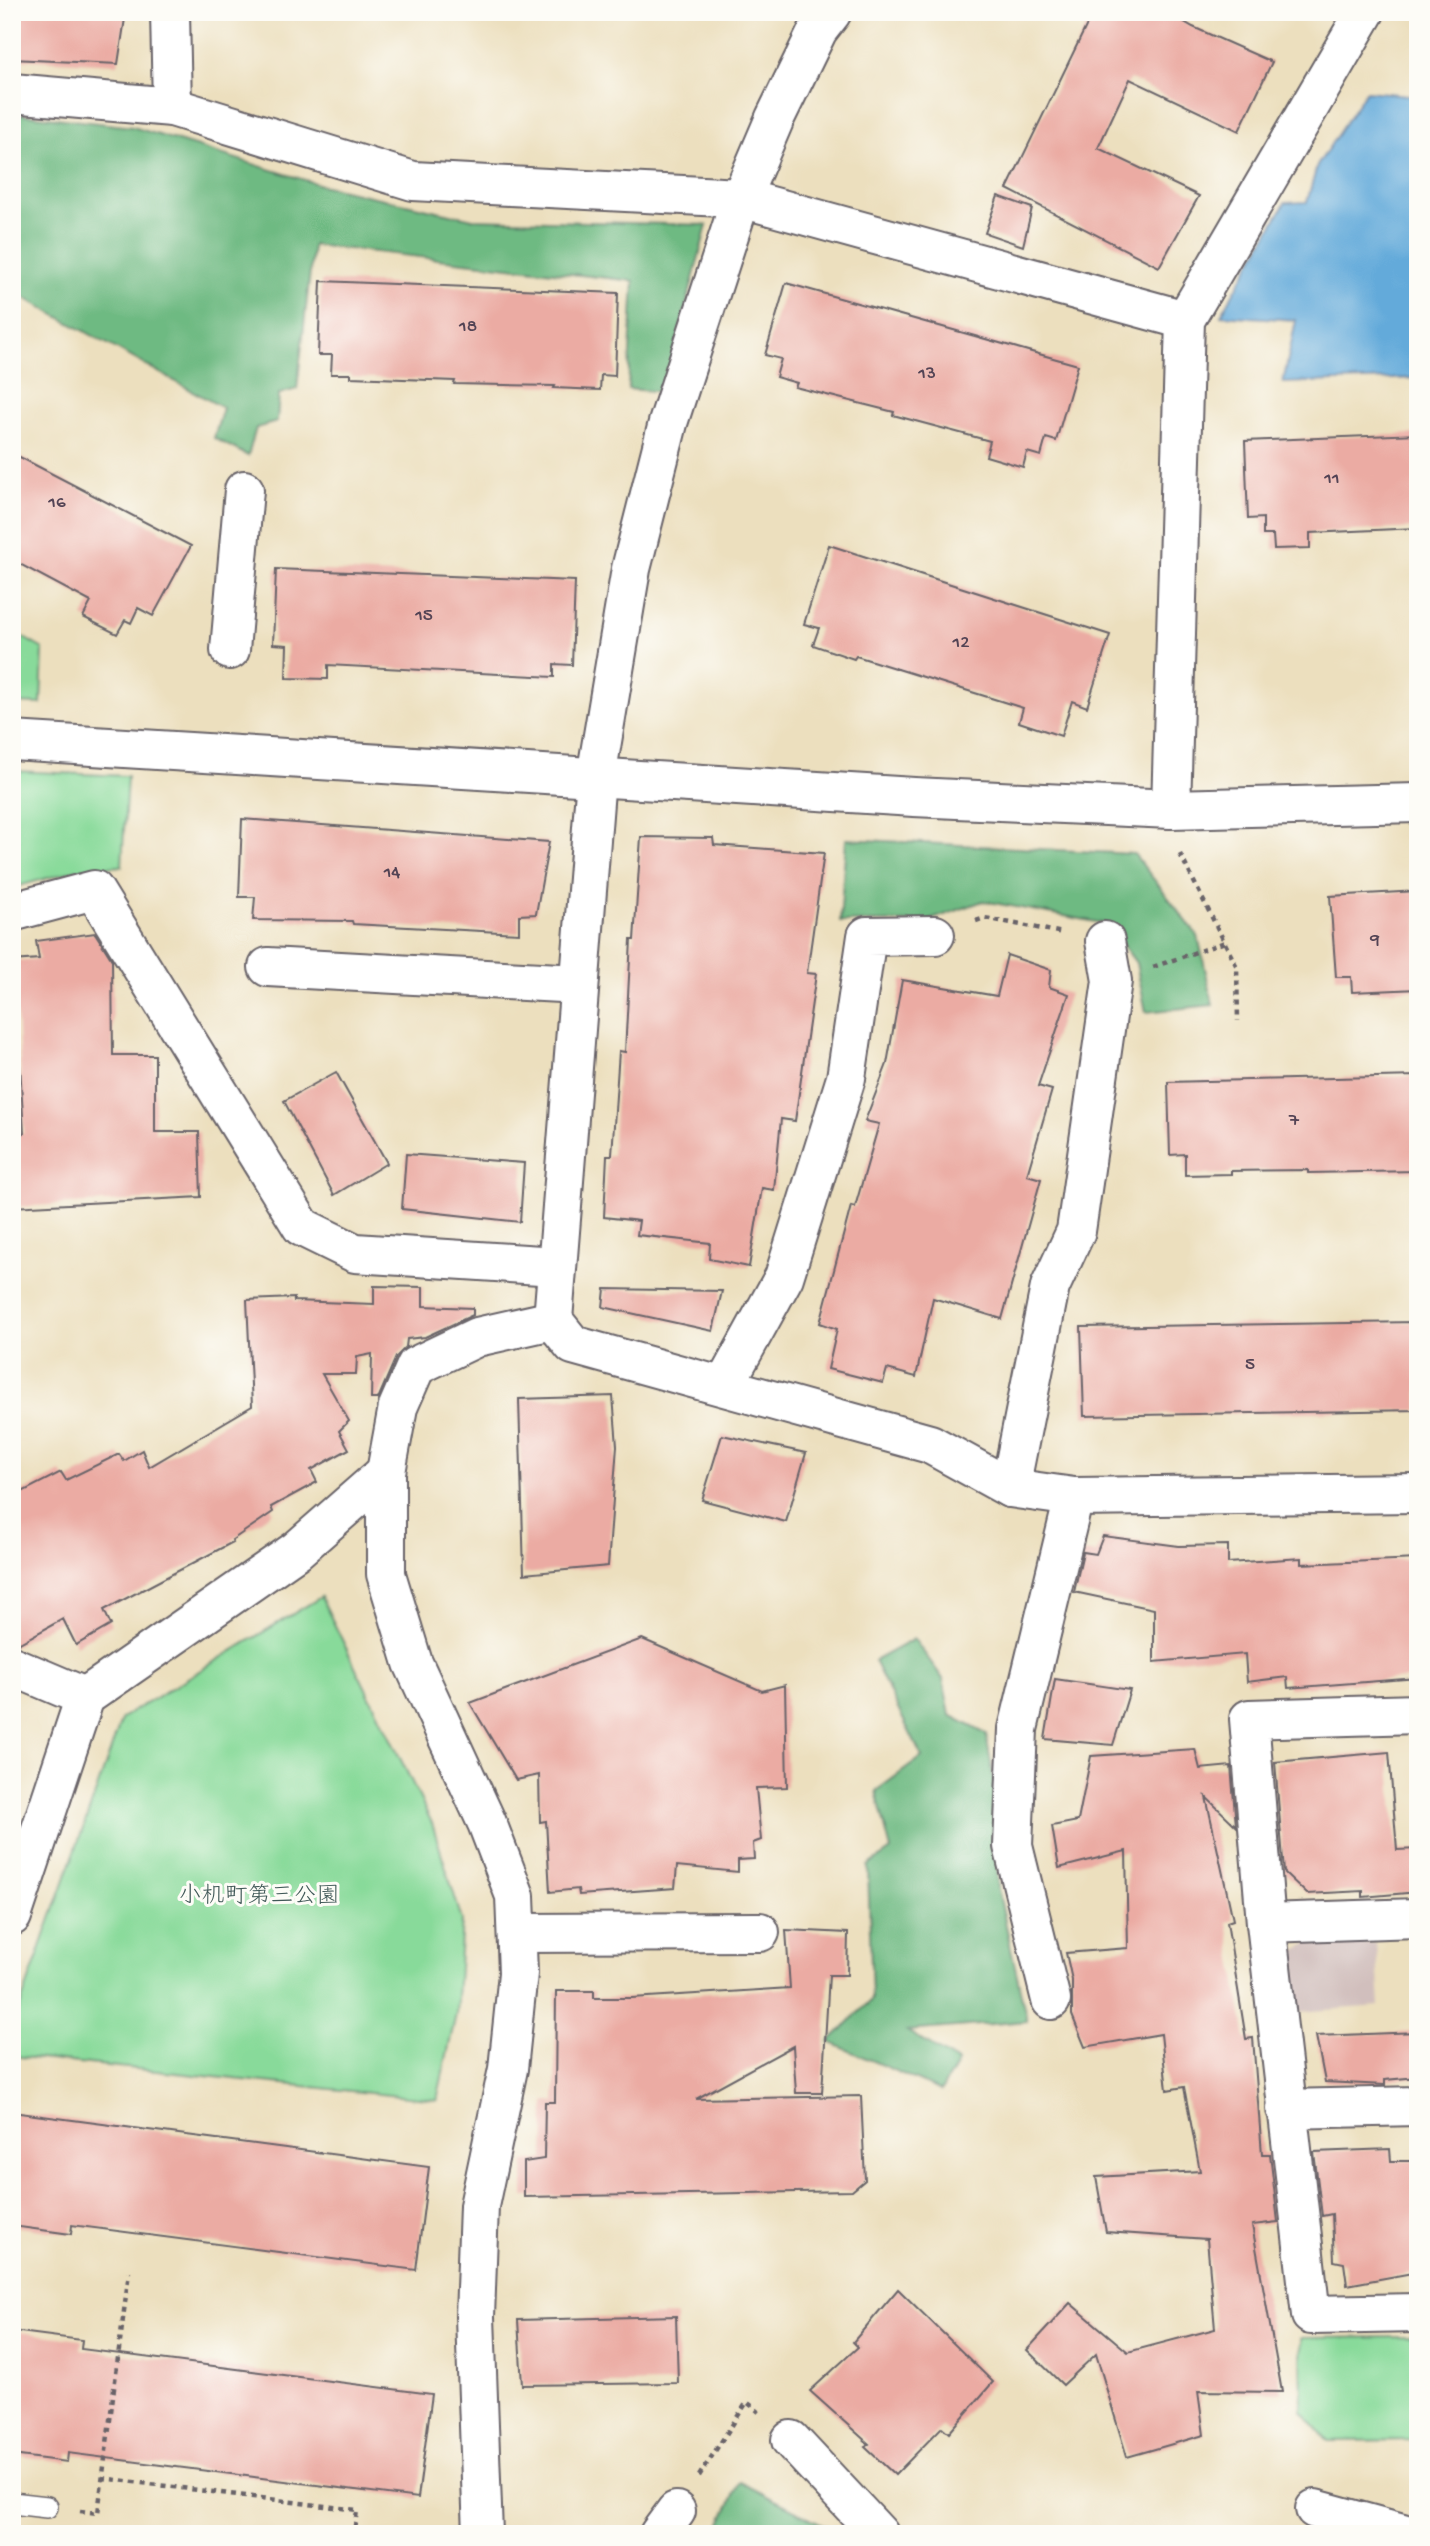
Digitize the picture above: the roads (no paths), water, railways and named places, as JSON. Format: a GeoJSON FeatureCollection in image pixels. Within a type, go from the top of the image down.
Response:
{"type":"FeatureCollection","features":[{"type":"Feature","properties":{"kind":"street"},"geometry":{"type":"LineString","coordinates":[[170,12],[172,107]]}},
{"type":"Feature","properties":{"kind":"street"},"geometry":{"type":"LineString","coordinates":[[832,12],[818,30],[775,118],[741,198],[668,423],[631,569],[596,777],[553,1320],[573,1345],[930,1444],[1010,1488],[1074,1497],[1418,1493]]}},
{"type":"Feature","properties":{"kind":"street"},"geometry":{"type":"LineString","coordinates":[[1171,809],[1185,320],[1365,12]]}},
{"type":"Feature","properties":{"kind":"street"},"geometry":{"type":"LineString","coordinates":[[12,93],[172,107],[413,181],[741,198],[1185,320]]}},
{"type":"Feature","properties":{"kind":"street"},"geometry":{"type":"LineString","coordinates":[[230,650],[244,490]]}},
{"type":"Feature","properties":{"kind":"street"},"geometry":{"type":"LineString","coordinates":[[12,741],[914,797],[1171,809],[1418,803]]}},
{"type":"Feature","properties":{"kind":"street"},"geometry":{"type":"LineString","coordinates":[[12,912],[94,890],[302,1227],[355,1253],[556,1266]]}},
{"type":"Feature","properties":{"kind":"street"},"geometry":{"type":"LineString","coordinates":[[724,1386],[784,1277],[846,1078],[867,936],[935,935]]}},
{"type":"Feature","properties":{"kind":"street"},"geometry":{"type":"LineString","coordinates":[[1010,1488],[1050,1287],[1076,1231],[1112,981],[1105,941]]}},
{"type":"Feature","properties":{"kind":"street"},"geometry":{"type":"LineString","coordinates":[[268,967],[579,984]]}},
{"type":"Feature","properties":{"kind":"street"},"geometry":{"type":"LineString","coordinates":[[483,2534],[475,2317],[479,2207],[508,2069],[518,1973],[515,1896],[487,1823],[413,1663],[386,1574],[386,1472],[398,1408],[416,1366],[477,1338],[553,1320]]}},
{"type":"Feature","properties":{"kind":"street"},"geometry":{"type":"LineString","coordinates":[[12,1916],[85,1697],[297,1550],[386,1472]]}},
{"type":"Feature","properties":{"kind":"street"},"geometry":{"type":"LineString","coordinates":[[1051,2000],[1013,1846],[1018,1729],[1074,1497]]}},
{"type":"Feature","properties":{"kind":"street"},"geometry":{"type":"LineString","coordinates":[[12,1667],[85,1697]]}},
{"type":"Feature","properties":{"kind":"street"},"geometry":{"type":"LineString","coordinates":[[1418,1714],[1249,1719],[1266,1923],[1311,2315],[1418,2313]]}},
{"type":"Feature","properties":{"kind":"street"},"geometry":{"type":"LineString","coordinates":[[1266,1923],[1418,1918]]}},
{"type":"Feature","properties":{"kind":"street"},"geometry":{"type":"LineString","coordinates":[[517,1933],[760,1932]]}},
{"type":"Feature","properties":{"kind":"street"},"geometry":{"type":"LineString","coordinates":[[1286,2109],[1418,2106]]}},
{"type":"Feature","properties":{"kind":"street"},"geometry":{"type":"LineString","coordinates":[[791,2440],[879,2534]]}},
{"type":"Feature","properties":{"kind":"street"},"geometry":{"type":"LineString","coordinates":[[1315,2509],[1359,2528],[1406,2534]]}},
{"type":"Feature","properties":{"kind":"lane"},"geometry":{"type":"LineString","coordinates":[[12,2502],[47,2507]]}},
{"type":"Feature","properties":{"kind":"water"},"geometry":{"type":"Polygon","coordinates":[[[1366,91],[1418,96],[1418,378],[1283,383],[1296,320],[1221,315],[1285,203],[1307,202],[1317,166],[1366,91]]]}},
{"type":"Feature","properties":{"kind":"park label","name":"小机町第三公園"},"geometry":{"type":"Point","coordinates":[259,1894]}}]}
